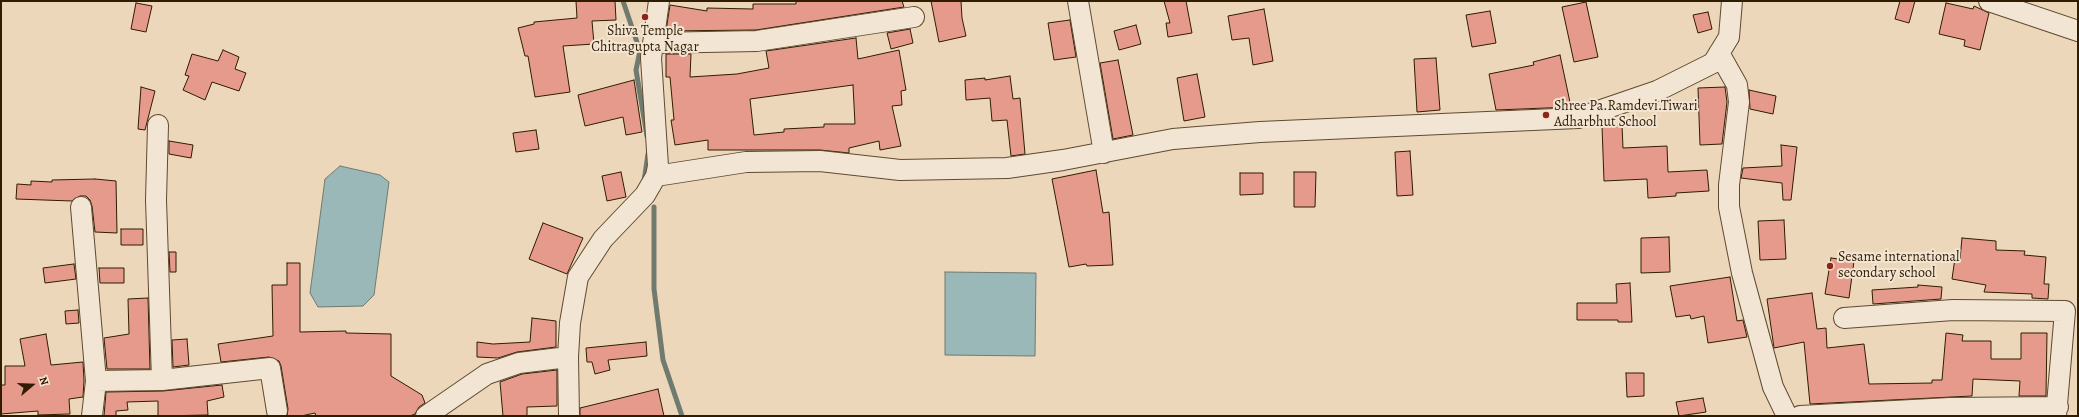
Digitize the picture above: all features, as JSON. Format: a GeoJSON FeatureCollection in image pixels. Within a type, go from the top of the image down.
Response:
{"type":"FeatureCollection","features":[{"type":"Feature","properties":{"kind":"street"},"geometry":{"type":"LineString","coordinates":[[1078,1],[1104,152]]}},
{"type":"Feature","properties":{"kind":"street"},"geometry":{"type":"LineString","coordinates":[[656,176],[754,162],[820,161],[900,170],[1007,168],[1173,139],[1260,132],[1578,118],[1657,91],[1713,64],[1729,37],[1732,1]]}},
{"type":"Feature","properties":{"kind":"street"},"geometry":{"type":"LineString","coordinates":[[1989,1],[2034,8],[2078,31]]}},
{"type":"Feature","properties":{"kind":"street"},"geometry":{"type":"LineString","coordinates":[[569,416],[568,358],[570,323],[578,277],[603,239],[645,195],[656,176],[658,166],[651,58],[654,43],[657,2]]}},
{"type":"Feature","properties":{"kind":"street"},"geometry":{"type":"LineString","coordinates":[[654,43],[757,41],[914,17]]}},
{"type":"Feature","properties":{"kind":"street"},"geometry":{"type":"LineString","coordinates":[[1719,53],[1738,85],[1739,102],[1729,185],[1729,207],[1742,273],[1773,387],[1787,416]]}},
{"type":"Feature","properties":{"kind":"street"},"geometry":{"type":"LineString","coordinates":[[158,125],[156,200],[162,380]]}},
{"type":"Feature","properties":{"kind":"street"},"geometry":{"type":"LineString","coordinates":[[81,208],[96,381],[92,416]]}},
{"type":"Feature","properties":{"kind":"street"},"geometry":{"type":"LineString","coordinates":[[1800,416],[1950,408],[2057,412],[2065,311],[1953,310],[1844,318]]}},
{"type":"Feature","properties":{"kind":"street"},"geometry":{"type":"LineString","coordinates":[[426,416],[487,374],[519,364],[568,358]]}},
{"type":"Feature","properties":{"kind":"street"},"geometry":{"type":"LineString","coordinates":[[96,381],[162,380],[270,368],[277,411]]}},
{"type":"Feature","properties":{"kind":"water"},"geometry":{"type":"Polygon","coordinates":[[[340,166],[380,175],[389,182],[374,295],[363,306],[318,307],[310,293],[325,179],[340,166]]]}},
{"type":"Feature","properties":{"kind":"water"},"geometry":{"type":"Polygon","coordinates":[[[945,272],[1036,273],[1035,356],[945,355],[945,272]]]}},
{"type":"Feature","properties":{"kind":"building"},"geometry":{"type":"Polygon","coordinates":[[[576,1],[615,1],[616,20],[592,21],[594,44],[563,46],[570,92],[535,97],[528,56],[525,56],[518,28],[534,24],[534,22],[577,18],[576,1]]]}},
{"type":"Feature","properties":{"kind":"building"},"geometry":{"type":"Polygon","coordinates":[[[796,1],[902,1],[904,7],[756,30],[666,31],[670,5],[707,11],[707,8],[753,9],[753,4],[796,4],[796,1]]]}},
{"type":"Feature","properties":{"kind":"building"},"geometry":{"type":"Polygon","coordinates":[[[931,1],[961,1],[962,18],[966,36],[939,42],[931,1]]]}},
{"type":"Feature","properties":{"kind":"building"},"geometry":{"type":"Polygon","coordinates":[[[1164,1],[1186,1],[1192,33],[1168,37],[1166,23],[1170,23],[1164,1]]]}},
{"type":"Feature","properties":{"kind":"building"},"geometry":{"type":"Polygon","coordinates":[[[1900,1],[1915,1],[1909,23],[1895,19],[1900,1]]]}},
{"type":"Feature","properties":{"kind":"building"},"geometry":{"type":"Polygon","coordinates":[[[1586,2],[1598,57],[1574,62],[1562,7],[1586,2]]]}},
{"type":"Feature","properties":{"kind":"building"},"geometry":{"type":"Polygon","coordinates":[[[136,3],[152,6],[146,32],[131,29],[136,3]]]}},
{"type":"Feature","properties":{"kind":"building"},"geometry":{"type":"Polygon","coordinates":[[[1946,3],[1973,9],[1974,6],[1989,13],[1980,50],[1964,46],[1965,40],[1939,34],[1946,3]]]}},
{"type":"Feature","properties":{"kind":"building"},"geometry":{"type":"Polygon","coordinates":[[[1264,9],[1273,61],[1253,65],[1249,38],[1232,40],[1228,16],[1264,9]]]}},
{"type":"Feature","properties":{"kind":"building"},"geometry":{"type":"Polygon","coordinates":[[[1490,11],[1496,43],[1472,47],[1466,15],[1490,11]]]}},
{"type":"Feature","properties":{"kind":"building"},"geometry":{"type":"Polygon","coordinates":[[[1708,12],[1712,29],[1698,33],[1693,15],[1708,12]]]}},
{"type":"Feature","properties":{"kind":"building"},"geometry":{"type":"Polygon","coordinates":[[[1070,20],[1076,57],[1054,60],[1048,23],[1070,20]]]}},
{"type":"Feature","properties":{"kind":"building"},"geometry":{"type":"Polygon","coordinates":[[[1136,25],[1141,44],[1119,50],[1114,31],[1136,25]]]}},
{"type":"Feature","properties":{"kind":"building"},"geometry":{"type":"Polygon","coordinates":[[[910,29],[913,43],[891,49],[887,33],[910,29]]]}},
{"type":"Feature","properties":{"kind":"building"},"geometry":{"type":"Polygon","coordinates":[[[856,38],[858,59],[899,50],[906,90],[901,91],[902,105],[892,106],[901,146],[880,150],[879,141],[849,148],[849,153],[820,150],[708,150],[708,140],[675,145],[671,120],[674,120],[670,77],[666,77],[666,54],[691,54],[690,77],[737,74],[769,68],[766,51],[856,38]],[[853,85],[750,99],[754,135],[784,132],[784,129],[824,127],[824,124],[855,124],[853,85]]]}},
{"type":"Feature","properties":{"kind":"building"},"geometry":{"type":"Polygon","coordinates":[[[223,50],[239,57],[235,69],[246,73],[239,91],[212,82],[205,100],[183,90],[189,76],[185,75],[192,54],[218,61],[223,50]]]}},
{"type":"Feature","properties":{"kind":"building"},"geometry":{"type":"Polygon","coordinates":[[[1560,55],[1571,107],[1496,110],[1489,74],[1534,65],[1533,62],[1560,55]]]}},
{"type":"Feature","properties":{"kind":"building"},"geometry":{"type":"Polygon","coordinates":[[[1436,58],[1440,110],[1417,112],[1414,59],[1436,58]]]}},
{"type":"Feature","properties":{"kind":"building"},"geometry":{"type":"Polygon","coordinates":[[[1118,60],[1133,135],[1113,139],[1100,63],[1118,60]]]}},
{"type":"Feature","properties":{"kind":"building"},"geometry":{"type":"Polygon","coordinates":[[[1197,74],[1205,117],[1184,121],[1177,78],[1197,74]]]}},
{"type":"Feature","properties":{"kind":"building"},"geometry":{"type":"Polygon","coordinates":[[[1010,76],[1013,99],[1020,98],[1025,154],[1011,156],[1007,120],[992,121],[990,98],[966,100],[965,80],[985,78],[985,80],[1010,76]]]}},
{"type":"Feature","properties":{"kind":"building"},"geometry":{"type":"Polygon","coordinates":[[[634,80],[642,132],[626,135],[623,117],[585,126],[578,95],[634,80]]]}},
{"type":"Feature","properties":{"kind":"building"},"geometry":{"type":"Polygon","coordinates":[[[141,87],[155,91],[145,130],[138,129],[141,87]]]}},
{"type":"Feature","properties":{"kind":"building"},"geometry":{"type":"Polygon","coordinates":[[[1725,87],[1727,102],[1722,144],[1700,145],[1698,88],[1725,87]]]}},
{"type":"Feature","properties":{"kind":"building"},"geometry":{"type":"Polygon","coordinates":[[[1749,90],[1776,96],[1773,114],[1750,109],[1749,90]]]}},
{"type":"Feature","properties":{"kind":"building"},"geometry":{"type":"Polygon","coordinates":[[[1622,125],[1623,148],[1667,146],[1668,172],[1707,170],[1709,191],[1676,193],[1676,196],[1648,198],[1647,179],[1604,181],[1602,126],[1622,125]]]}},
{"type":"Feature","properties":{"kind":"building"},"geometry":{"type":"Polygon","coordinates":[[[536,130],[539,149],[516,152],[513,133],[536,130]]]}},
{"type":"Feature","properties":{"kind":"building"},"geometry":{"type":"Polygon","coordinates":[[[169,141],[193,145],[191,158],[169,154],[169,141]]]}},
{"type":"Feature","properties":{"kind":"building"},"geometry":{"type":"Polygon","coordinates":[[[1781,145],[1797,147],[1791,200],[1783,200],[1782,183],[1741,178],[1743,168],[1782,166],[1781,145]]]}},
{"type":"Feature","properties":{"kind":"building"},"geometry":{"type":"Polygon","coordinates":[[[1410,151],[1413,195],[1397,196],[1395,152],[1410,151]]]}},
{"type":"Feature","properties":{"kind":"building"},"geometry":{"type":"Polygon","coordinates":[[[1096,170],[1103,213],[1109,212],[1113,265],[1087,266],[1086,264],[1069,267],[1052,179],[1096,170]]]}},
{"type":"Feature","properties":{"kind":"building"},"geometry":{"type":"Polygon","coordinates":[[[621,172],[626,197],[607,201],[602,176],[621,172]]]}},
{"type":"Feature","properties":{"kind":"building"},"geometry":{"type":"Polygon","coordinates":[[[1294,172],[1316,172],[1315,207],[1294,207],[1294,172]]]}},
{"type":"Feature","properties":{"kind":"building"},"geometry":{"type":"Polygon","coordinates":[[[1240,173],[1263,173],[1263,194],[1240,195],[1240,173]]]}},
{"type":"Feature","properties":{"kind":"building"},"geometry":{"type":"Polygon","coordinates":[[[95,179],[116,181],[117,233],[95,232],[92,206],[90,200],[86,196],[80,196],[72,201],[16,199],[17,184],[31,185],[31,181],[52,182],[52,180],[95,179]]]}},
{"type":"Feature","properties":{"kind":"building"},"geometry":{"type":"Polygon","coordinates":[[[1784,220],[1786,259],[1760,260],[1758,221],[1784,220]]]}},
{"type":"Feature","properties":{"kind":"building"},"geometry":{"type":"Polygon","coordinates":[[[543,223],[583,238],[567,274],[529,259],[543,223]]]}},
{"type":"Feature","properties":{"kind":"building"},"geometry":{"type":"Polygon","coordinates":[[[121,229],[143,229],[143,245],[121,245],[121,229]]]}},
{"type":"Feature","properties":{"kind":"building"},"geometry":{"type":"Polygon","coordinates":[[[1669,237],[1670,272],[1641,273],[1641,238],[1669,237]]]}},
{"type":"Feature","properties":{"kind":"building"},"geometry":{"type":"Polygon","coordinates":[[[1962,238],[1996,241],[1996,250],[2025,251],[2024,255],[2046,257],[2044,284],[2049,284],[2048,299],[2032,298],[2032,294],[1984,292],[1986,285],[1952,279],[1955,258],[1960,259],[1962,238]]]}},
{"type":"Feature","properties":{"kind":"building"},"geometry":{"type":"Polygon","coordinates":[[[169,252],[176,252],[176,272],[170,272],[169,252]]]}},
{"type":"Feature","properties":{"kind":"building"},"geometry":{"type":"Polygon","coordinates":[[[1831,258],[1854,261],[1849,298],[1825,294],[1831,258]]]}},
{"type":"Feature","properties":{"kind":"building"},"geometry":{"type":"Polygon","coordinates":[[[287,263],[300,263],[300,332],[346,331],[346,333],[391,334],[391,376],[422,395],[425,403],[419,407],[415,414],[410,416],[316,416],[315,413],[301,416],[287,416],[288,409],[279,361],[269,357],[221,362],[218,344],[273,336],[272,285],[287,285],[287,263]]]}},
{"type":"Feature","properties":{"kind":"building"},"geometry":{"type":"Polygon","coordinates":[[[74,264],[76,279],[45,283],[43,268],[74,264]]]}},
{"type":"Feature","properties":{"kind":"building"},"geometry":{"type":"Polygon","coordinates":[[[99,268],[124,268],[124,283],[100,283],[99,268]]]}},
{"type":"Feature","properties":{"kind":"building"},"geometry":{"type":"Polygon","coordinates":[[[1730,277],[1737,321],[1743,320],[1747,337],[1708,343],[1704,316],[1691,319],[1690,315],[1676,317],[1670,286],[1730,277]]]}},
{"type":"Feature","properties":{"kind":"building"},"geometry":{"type":"Polygon","coordinates":[[[1630,283],[1632,322],[1618,322],[1618,320],[1577,320],[1577,303],[1617,303],[1616,284],[1630,283]]]}},
{"type":"Feature","properties":{"kind":"building"},"geometry":{"type":"Polygon","coordinates":[[[1918,285],[1942,287],[1941,299],[1873,304],[1872,290],[1918,287],[1918,285]]]}},
{"type":"Feature","properties":{"kind":"building"},"geometry":{"type":"Polygon","coordinates":[[[1812,293],[1817,329],[1826,328],[1827,348],[1864,344],[1869,384],[1932,383],[1932,380],[1942,380],[1946,333],[1963,335],[1962,341],[1991,341],[1991,359],[2021,359],[2021,333],[2047,333],[2046,396],[2019,396],[2020,381],[1973,379],[1972,396],[1810,404],[1804,342],[1774,348],[1767,299],[1812,293]]]}},
{"type":"Feature","properties":{"kind":"building"},"geometry":{"type":"Polygon","coordinates":[[[148,298],[150,369],[107,369],[104,338],[129,334],[128,299],[148,298]]]}},
{"type":"Feature","properties":{"kind":"building"},"geometry":{"type":"Polygon","coordinates":[[[78,310],[79,323],[66,324],[65,311],[78,310]]]}},
{"type":"Feature","properties":{"kind":"building"},"geometry":{"type":"Polygon","coordinates":[[[532,318],[556,321],[556,347],[517,352],[498,358],[477,357],[477,342],[493,344],[530,342],[532,318]]]}},
{"type":"Feature","properties":{"kind":"building"},"geometry":{"type":"Polygon","coordinates":[[[46,334],[51,365],[83,362],[83,397],[69,399],[70,414],[38,415],[38,411],[1,414],[1,385],[5,385],[5,366],[25,366],[20,339],[46,334]]]}},
{"type":"Feature","properties":{"kind":"building"},"geometry":{"type":"Polygon","coordinates":[[[187,339],[189,365],[173,367],[172,340],[187,339]]]}},
{"type":"Feature","properties":{"kind":"building"},"geometry":{"type":"Polygon","coordinates":[[[646,342],[647,356],[608,360],[610,370],[595,374],[592,362],[587,362],[586,348],[646,342]]]}},
{"type":"Feature","properties":{"kind":"building"},"geometry":{"type":"Polygon","coordinates":[[[557,370],[557,406],[527,407],[527,416],[503,416],[500,382],[522,374],[557,370]]]}},
{"type":"Feature","properties":{"kind":"building"},"geometry":{"type":"Polygon","coordinates":[[[1626,373],[1644,373],[1644,396],[1627,397],[1626,373]]]}},
{"type":"Feature","properties":{"kind":"building"},"geometry":{"type":"Polygon","coordinates":[[[222,385],[224,397],[207,401],[208,415],[158,416],[158,401],[127,402],[128,410],[116,411],[116,416],[104,416],[106,392],[163,391],[222,385]]]}},
{"type":"Feature","properties":{"kind":"building"},"geometry":{"type":"Polygon","coordinates":[[[658,389],[664,416],[580,416],[580,408],[658,389]]]}},
{"type":"Feature","properties":{"kind":"building"},"geometry":{"type":"Polygon","coordinates":[[[1703,398],[1706,412],[1679,416],[1676,402],[1703,398]]]}},
{"type":"Feature","properties":{"kind":"waterway"},"geometry":{"type":"LineString","coordinates":[[623,1],[640,51],[636,70],[647,136]]}},
{"type":"Feature","properties":{"kind":"waterway"},"geometry":{"type":"LineString","coordinates":[[644,181],[648,154]]}},
{"type":"Feature","properties":{"kind":"waterway"},"geometry":{"type":"LineString","coordinates":[[654,207],[654,289],[663,360],[682,416]]}},
{"type":"Feature","properties":{"kind":"place","name":"Shiva Temple Chitragupta Nagar"},"geometry":{"type":"Point","coordinates":[645,17]}},
{"type":"Feature","properties":{"kind":"place","name":"Shree Pa.Ramdevi.Tiwari Adharbhut School"},"geometry":{"type":"Point","coordinates":[1546,115]}},
{"type":"Feature","properties":{"kind":"place","name":"Sesame international secondary school"},"geometry":{"type":"Point","coordinates":[1830,266]}}]}
